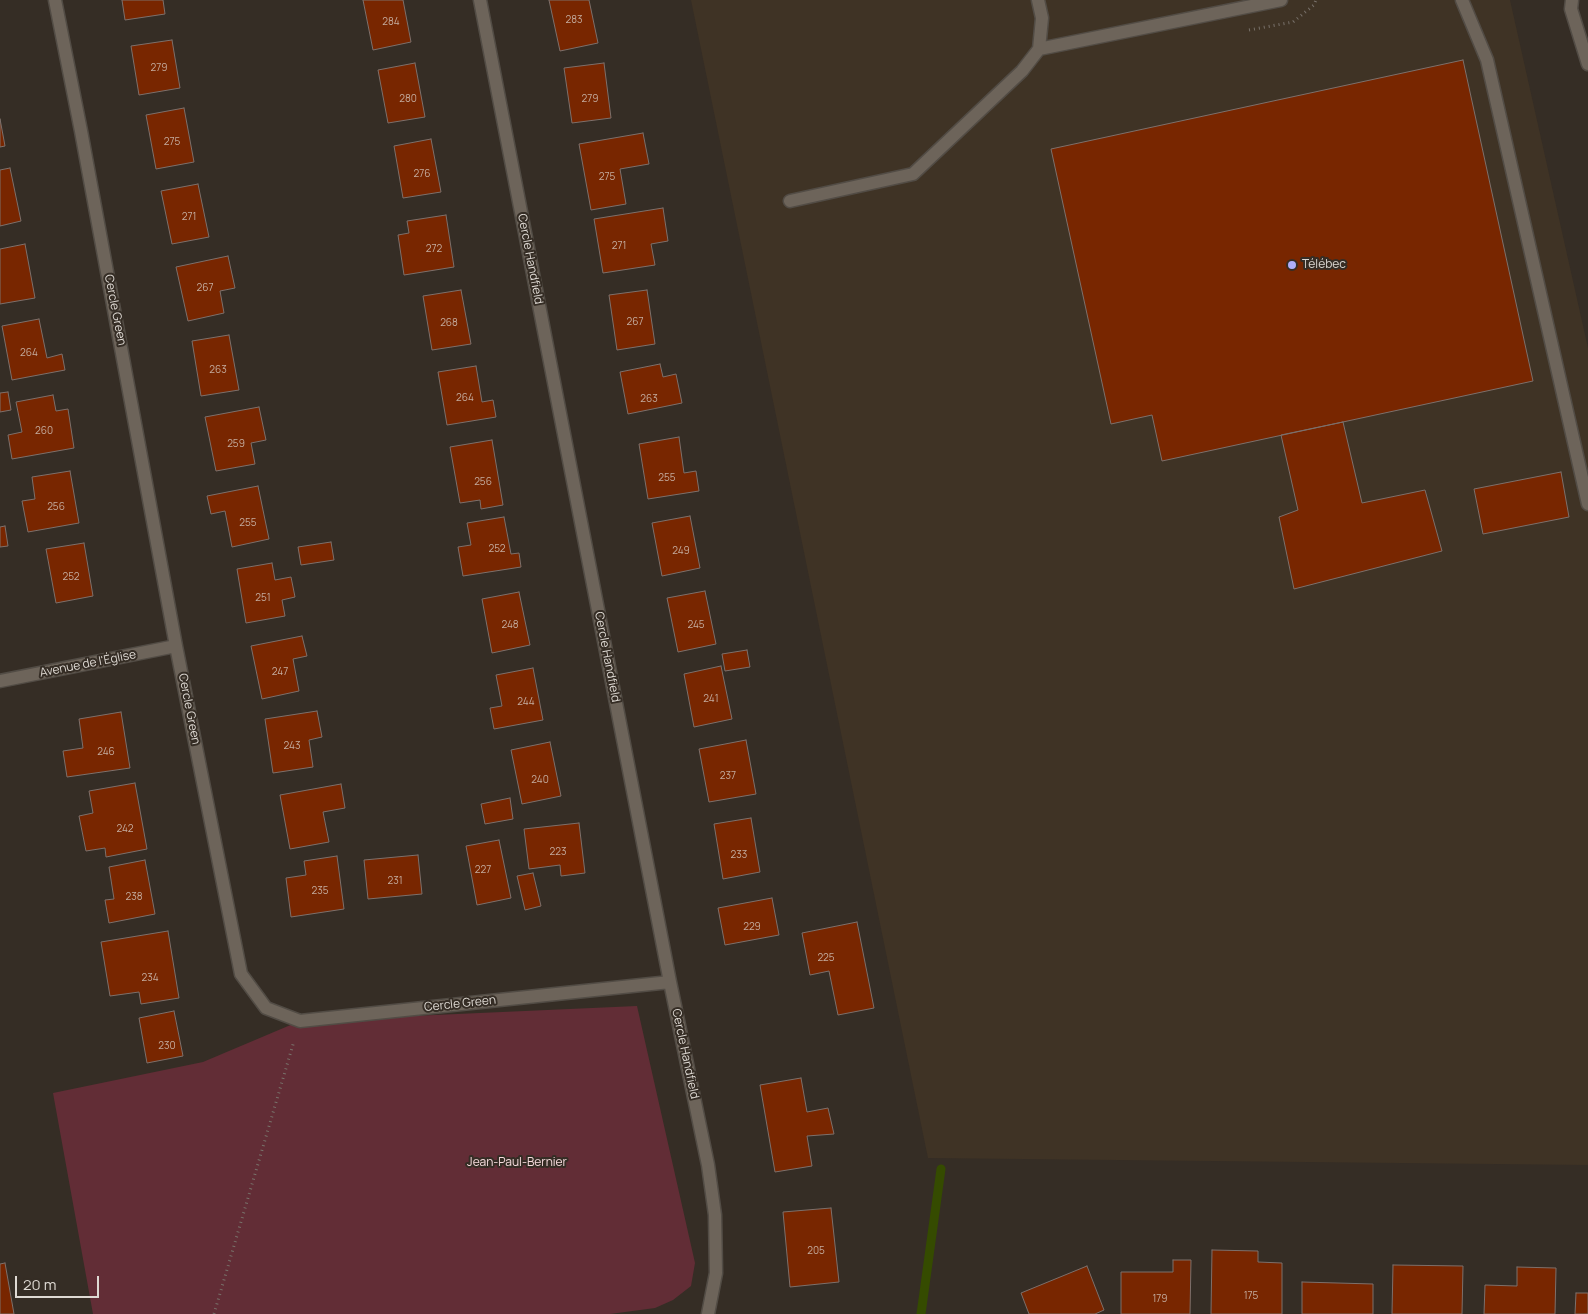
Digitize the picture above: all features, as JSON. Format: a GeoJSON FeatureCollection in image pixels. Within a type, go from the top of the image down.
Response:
{"type":"FeatureCollection","features":[{"type":"Feature","properties":{"kind":"street","name":"Cercle Green"},"geometry":{"type":"LineString","coordinates":[[55,0],[176,646],[241,974],[266,1008],[300,1022],[670,982]]}},
{"type":"Feature","properties":{"kind":"street","name":"Cercle Handfield"},"geometry":{"type":"LineString","coordinates":[[480,0],[670,982],[708,1166],[715,1215],[716,1273],[708,1314]]}},
{"type":"Feature","properties":{"kind":"street"},"geometry":{"type":"LineString","coordinates":[[790,200],[912,174],[1022,72],[1039,49],[1042,18],[1038,0]]}},
{"type":"Feature","properties":{"kind":"street"},"geometry":{"type":"LineString","coordinates":[[1039,49],[1281,0]]}},
{"type":"Feature","properties":{"kind":"street"},"geometry":{"type":"LineString","coordinates":[[1462,0],[1487,60],[1588,504]]}},
{"type":"Feature","properties":{"kind":"street"},"geometry":{"type":"LineString","coordinates":[[1572,0],[1571,9],[1588,64]]}},
{"type":"Feature","properties":{"kind":"street","name":"Avenue de l'Église"},"geometry":{"type":"LineString","coordinates":[[0,681],[176,646]]}},
{"type":"Feature","properties":{"kind":"path"},"geometry":{"type":"LineString","coordinates":[[214,1314],[300,1022]]}},
{"type":"Feature","properties":{"kind":"shaded area"},"geometry":{"type":"Polygon","coordinates":[[[691,0],[1510,0],[1588,348],[1588,1165],[928,1158],[691,0]]]}},
{"type":"Feature","properties":{"kind":"green space","name":"Jean-Paul-Bernier"},"geometry":{"type":"Polygon","coordinates":[[[637,1006],[695,1263],[691,1286],[673,1300],[655,1308],[610,1314],[93,1314],[53,1093],[203,1062],[300,1021],[637,1006]]]}},
{"type":"Feature","properties":{"kind":"building"},"geometry":{"type":"Polygon","coordinates":[[[122,0],[163,0],[165,14],[125,20],[122,0]]]}},
{"type":"Feature","properties":{"kind":"building"},"geometry":{"type":"Polygon","coordinates":[[[363,0],[403,0],[411,42],[373,50],[363,0]]]}},
{"type":"Feature","properties":{"kind":"building"},"geometry":{"type":"Polygon","coordinates":[[[549,0],[589,0],[598,43],[560,51],[549,0]]]}},
{"type":"Feature","properties":{"kind":"building"},"geometry":{"type":"Polygon","coordinates":[[[172,40],[180,88],[139,95],[131,46],[172,40]]]}},
{"type":"Feature","properties":{"kind":"building","name":"Télébec"},"geometry":{"type":"Polygon","coordinates":[[[1463,60],[1533,381],[1162,461],[1152,415],[1111,424],[1051,149],[1463,60]]]}},
{"type":"Feature","properties":{"kind":"building"},"geometry":{"type":"Polygon","coordinates":[[[415,63],[425,117],[388,123],[378,70],[415,63]]]}},
{"type":"Feature","properties":{"kind":"building"},"geometry":{"type":"Polygon","coordinates":[[[604,63],[611,118],[572,123],[564,68],[604,63]]]}},
{"type":"Feature","properties":{"kind":"building"},"geometry":{"type":"Polygon","coordinates":[[[184,108],[194,162],[156,169],[146,115],[184,108]]]}},
{"type":"Feature","properties":{"kind":"building"},"geometry":{"type":"Polygon","coordinates":[[[0,119],[5,146],[0,147],[0,119]]]}},
{"type":"Feature","properties":{"kind":"building"},"geometry":{"type":"Polygon","coordinates":[[[643,133],[649,164],[620,169],[626,204],[591,210],[579,144],[643,133]]]}},
{"type":"Feature","properties":{"kind":"building"},"geometry":{"type":"Polygon","coordinates":[[[431,139],[441,192],[403,198],[394,146],[431,139]]]}},
{"type":"Feature","properties":{"kind":"building"},"geometry":{"type":"Polygon","coordinates":[[[10,168],[21,221],[0,226],[0,170],[10,168]]]}},
{"type":"Feature","properties":{"kind":"building"},"geometry":{"type":"Polygon","coordinates":[[[198,184],[209,237],[172,244],[161,191],[198,184]]]}},
{"type":"Feature","properties":{"kind":"building"},"geometry":{"type":"Polygon","coordinates":[[[663,208],[668,241],[651,244],[655,265],[603,273],[594,219],[663,208]]]}},
{"type":"Feature","properties":{"kind":"building"},"geometry":{"type":"Polygon","coordinates":[[[446,215],[454,267],[404,275],[398,235],[409,233],[407,221],[446,215]]]}},
{"type":"Feature","properties":{"kind":"building"},"geometry":{"type":"Polygon","coordinates":[[[25,244],[35,298],[0,304],[0,249],[25,244]]]}},
{"type":"Feature","properties":{"kind":"building"},"geometry":{"type":"Polygon","coordinates":[[[228,256],[235,288],[220,291],[224,313],[188,321],[176,267],[228,256]]]}},
{"type":"Feature","properties":{"kind":"building"},"geometry":{"type":"Polygon","coordinates":[[[461,290],[471,344],[432,350],[423,296],[461,290]]]}},
{"type":"Feature","properties":{"kind":"building"},"geometry":{"type":"Polygon","coordinates":[[[647,290],[655,344],[617,350],[609,295],[647,290]]]}},
{"type":"Feature","properties":{"kind":"building"},"geometry":{"type":"Polygon","coordinates":[[[39,319],[47,358],[62,354],[65,370],[12,380],[2,326],[39,319]]]}},
{"type":"Feature","properties":{"kind":"building"},"geometry":{"type":"Polygon","coordinates":[[[229,335],[239,390],[201,396],[192,341],[229,335]]]}},
{"type":"Feature","properties":{"kind":"building"},"geometry":{"type":"Polygon","coordinates":[[[660,364],[663,377],[676,374],[682,403],[628,414],[620,372],[660,364]]]}},
{"type":"Feature","properties":{"kind":"building"},"geometry":{"type":"Polygon","coordinates":[[[476,366],[482,402],[493,400],[496,417],[447,425],[438,372],[476,366]]]}},
{"type":"Feature","properties":{"kind":"building"},"geometry":{"type":"Polygon","coordinates":[[[8,392],[11,410],[0,412],[0,393],[8,392]]]}},
{"type":"Feature","properties":{"kind":"building"},"geometry":{"type":"Polygon","coordinates":[[[53,395],[56,411],[68,409],[74,448],[12,459],[8,435],[22,432],[16,402],[53,395]]]}},
{"type":"Feature","properties":{"kind":"building"},"geometry":{"type":"Polygon","coordinates":[[[259,407],[266,440],[251,443],[255,464],[216,471],[205,417],[259,407]]]}},
{"type":"Feature","properties":{"kind":"building"},"geometry":{"type":"Polygon","coordinates":[[[1343,422],[1362,503],[1425,490],[1442,551],[1294,589],[1279,517],[1298,510],[1281,435],[1343,422]]]}},
{"type":"Feature","properties":{"kind":"building"},"geometry":{"type":"Polygon","coordinates":[[[679,437],[684,473],[696,471],[699,491],[648,499],[639,444],[679,437]]]}},
{"type":"Feature","properties":{"kind":"building"},"geometry":{"type":"Polygon","coordinates":[[[492,440],[503,505],[481,509],[480,500],[460,503],[450,447],[492,440]]]}},
{"type":"Feature","properties":{"kind":"building"},"geometry":{"type":"Polygon","coordinates":[[[70,471],[79,523],[28,532],[22,501],[35,499],[32,477],[70,471]]]}},
{"type":"Feature","properties":{"kind":"building"},"geometry":{"type":"Polygon","coordinates":[[[1561,472],[1569,517],[1483,534],[1474,489],[1561,472]]]}},
{"type":"Feature","properties":{"kind":"building"},"geometry":{"type":"Polygon","coordinates":[[[258,486],[269,539],[232,547],[225,511],[211,514],[207,496],[258,486]]]}},
{"type":"Feature","properties":{"kind":"building"},"geometry":{"type":"Polygon","coordinates":[[[690,516],[700,568],[662,576],[652,523],[690,516]]]}},
{"type":"Feature","properties":{"kind":"building"},"geometry":{"type":"Polygon","coordinates":[[[504,517],[511,554],[519,553],[521,567],[463,576],[458,547],[471,545],[467,523],[504,517]]]}},
{"type":"Feature","properties":{"kind":"building"},"geometry":{"type":"Polygon","coordinates":[[[5,526],[8,546],[0,547],[0,527],[5,526]]]}},
{"type":"Feature","properties":{"kind":"building"},"geometry":{"type":"Polygon","coordinates":[[[331,542],[334,560],[301,565],[298,547],[331,542]]]}},
{"type":"Feature","properties":{"kind":"building"},"geometry":{"type":"Polygon","coordinates":[[[84,543],[93,596],[56,603],[46,549],[84,543]]]}},
{"type":"Feature","properties":{"kind":"building"},"geometry":{"type":"Polygon","coordinates":[[[272,563],[275,580],[291,577],[295,597],[282,600],[285,616],[246,623],[237,569],[272,563]]]}},
{"type":"Feature","properties":{"kind":"building"},"geometry":{"type":"Polygon","coordinates":[[[705,591],[716,644],[678,652],[667,598],[705,591]]]}},
{"type":"Feature","properties":{"kind":"building"},"geometry":{"type":"Polygon","coordinates":[[[519,592],[530,645],[492,653],[482,599],[519,592]]]}},
{"type":"Feature","properties":{"kind":"building"},"geometry":{"type":"Polygon","coordinates":[[[302,636],[307,656],[293,659],[299,691],[262,699],[251,646],[302,636]]]}},
{"type":"Feature","properties":{"kind":"building"},"geometry":{"type":"Polygon","coordinates":[[[747,650],[750,667],[725,671],[722,654],[747,650]]]}},
{"type":"Feature","properties":{"kind":"building"},"geometry":{"type":"Polygon","coordinates":[[[721,666],[732,719],[694,727],[684,674],[721,666]]]}},
{"type":"Feature","properties":{"kind":"building"},"geometry":{"type":"Polygon","coordinates":[[[533,668],[543,720],[494,729],[490,708],[502,706],[496,675],[533,668]]]}},
{"type":"Feature","properties":{"kind":"building"},"geometry":{"type":"Polygon","coordinates":[[[317,711],[322,737],[309,740],[313,767],[273,773],[265,719],[317,711]]]}},
{"type":"Feature","properties":{"kind":"building"},"geometry":{"type":"Polygon","coordinates":[[[121,712],[130,768],[67,777],[63,751],[83,748],[79,719],[121,712]]]}},
{"type":"Feature","properties":{"kind":"building"},"geometry":{"type":"Polygon","coordinates":[[[746,740],[756,794],[709,802],[699,749],[746,740]]]}},
{"type":"Feature","properties":{"kind":"building"},"geometry":{"type":"Polygon","coordinates":[[[550,742],[561,796],[522,804],[511,750],[550,742]]]}},
{"type":"Feature","properties":{"kind":"building"},"geometry":{"type":"Polygon","coordinates":[[[135,783],[147,849],[106,857],[105,848],[86,851],[79,816],[93,813],[89,791],[135,783]]]}},
{"type":"Feature","properties":{"kind":"building"},"geometry":{"type":"Polygon","coordinates":[[[341,784],[345,808],[323,812],[329,842],[290,849],[280,795],[341,784]]]}},
{"type":"Feature","properties":{"kind":"building"},"geometry":{"type":"Polygon","coordinates":[[[510,798],[513,819],[485,824],[481,804],[510,798]]]}},
{"type":"Feature","properties":{"kind":"building"},"geometry":{"type":"Polygon","coordinates":[[[751,818],[760,872],[723,879],[714,824],[751,818]]]}},
{"type":"Feature","properties":{"kind":"building"},"geometry":{"type":"Polygon","coordinates":[[[579,823],[585,873],[561,876],[560,865],[529,869],[524,829],[579,823]]]}},
{"type":"Feature","properties":{"kind":"building"},"geometry":{"type":"Polygon","coordinates":[[[499,840],[511,898],[477,905],[466,846],[499,840]]]}},
{"type":"Feature","properties":{"kind":"building"},"geometry":{"type":"Polygon","coordinates":[[[418,855],[422,894],[368,899],[364,860],[418,855]]]}},
{"type":"Feature","properties":{"kind":"building"},"geometry":{"type":"Polygon","coordinates":[[[337,856],[344,909],[291,917],[286,878],[306,875],[304,861],[337,856]]]}},
{"type":"Feature","properties":{"kind":"building"},"geometry":{"type":"Polygon","coordinates":[[[145,860],[155,914],[109,923],[105,900],[114,899],[109,867],[145,860]]]}},
{"type":"Feature","properties":{"kind":"building"},"geometry":{"type":"Polygon","coordinates":[[[533,873],[541,906],[525,910],[517,876],[533,873]]]}},
{"type":"Feature","properties":{"kind":"building"},"geometry":{"type":"Polygon","coordinates":[[[772,898],[779,935],[725,945],[718,908],[772,898]]]}},
{"type":"Feature","properties":{"kind":"building"},"geometry":{"type":"Polygon","coordinates":[[[857,922],[874,1008],[838,1015],[829,971],[810,975],[802,933],[857,922]]]}},
{"type":"Feature","properties":{"kind":"building"},"geometry":{"type":"Polygon","coordinates":[[[168,931],[179,998],[141,1004],[139,992],[110,996],[101,942],[168,931]]]}},
{"type":"Feature","properties":{"kind":"building"},"geometry":{"type":"Polygon","coordinates":[[[174,1011],[183,1056],[147,1063],[139,1018],[174,1011]]]}},
{"type":"Feature","properties":{"kind":"building"},"geometry":{"type":"Polygon","coordinates":[[[801,1078],[807,1112],[828,1108],[834,1134],[807,1136],[812,1166],[775,1172],[760,1085],[801,1078]]]}},
{"type":"Feature","properties":{"kind":"building"},"geometry":{"type":"Polygon","coordinates":[[[831,1208],[839,1282],[790,1287],[783,1212],[831,1208]]]}},
{"type":"Feature","properties":{"kind":"building"},"geometry":{"type":"Polygon","coordinates":[[[1212,1250],[1258,1251],[1258,1262],[1282,1263],[1282,1314],[1211,1314],[1212,1250]]]}},
{"type":"Feature","properties":{"kind":"building"},"geometry":{"type":"Polygon","coordinates":[[[1173,1260],[1191,1260],[1190,1314],[1121,1314],[1121,1272],[1173,1272],[1173,1260]]]}},
{"type":"Feature","properties":{"kind":"building"},"geometry":{"type":"Polygon","coordinates":[[[5,1263],[14,1314],[0,1314],[0,1264],[5,1263]]]}},
{"type":"Feature","properties":{"kind":"building"},"geometry":{"type":"Polygon","coordinates":[[[1393,1265],[1463,1266],[1462,1314],[1392,1314],[1393,1265]]]}},
{"type":"Feature","properties":{"kind":"building"},"geometry":{"type":"Polygon","coordinates":[[[1087,1266],[1104,1310],[1095,1314],[1029,1314],[1021,1293],[1087,1266]]]}},
{"type":"Feature","properties":{"kind":"building"},"geometry":{"type":"Polygon","coordinates":[[[1517,1267],[1556,1268],[1555,1314],[1484,1314],[1485,1285],[1517,1286],[1517,1267]]]}},
{"type":"Feature","properties":{"kind":"building"},"geometry":{"type":"Polygon","coordinates":[[[1302,1282],[1373,1284],[1373,1314],[1302,1314],[1302,1282]]]}},
{"type":"Feature","properties":{"kind":"building"},"geometry":{"type":"Polygon","coordinates":[[[1576,1293],[1588,1293],[1588,1314],[1575,1314],[1576,1293]]]}},
{"type":"Feature","properties":{"kind":"waterway"},"geometry":{"type":"LineString","coordinates":[[921,1314],[941,1169]]}},
{"type":"Feature","properties":{"kind":"place","name":"Télébec"},"geometry":{"type":"Point","coordinates":[1292,265]}}]}
